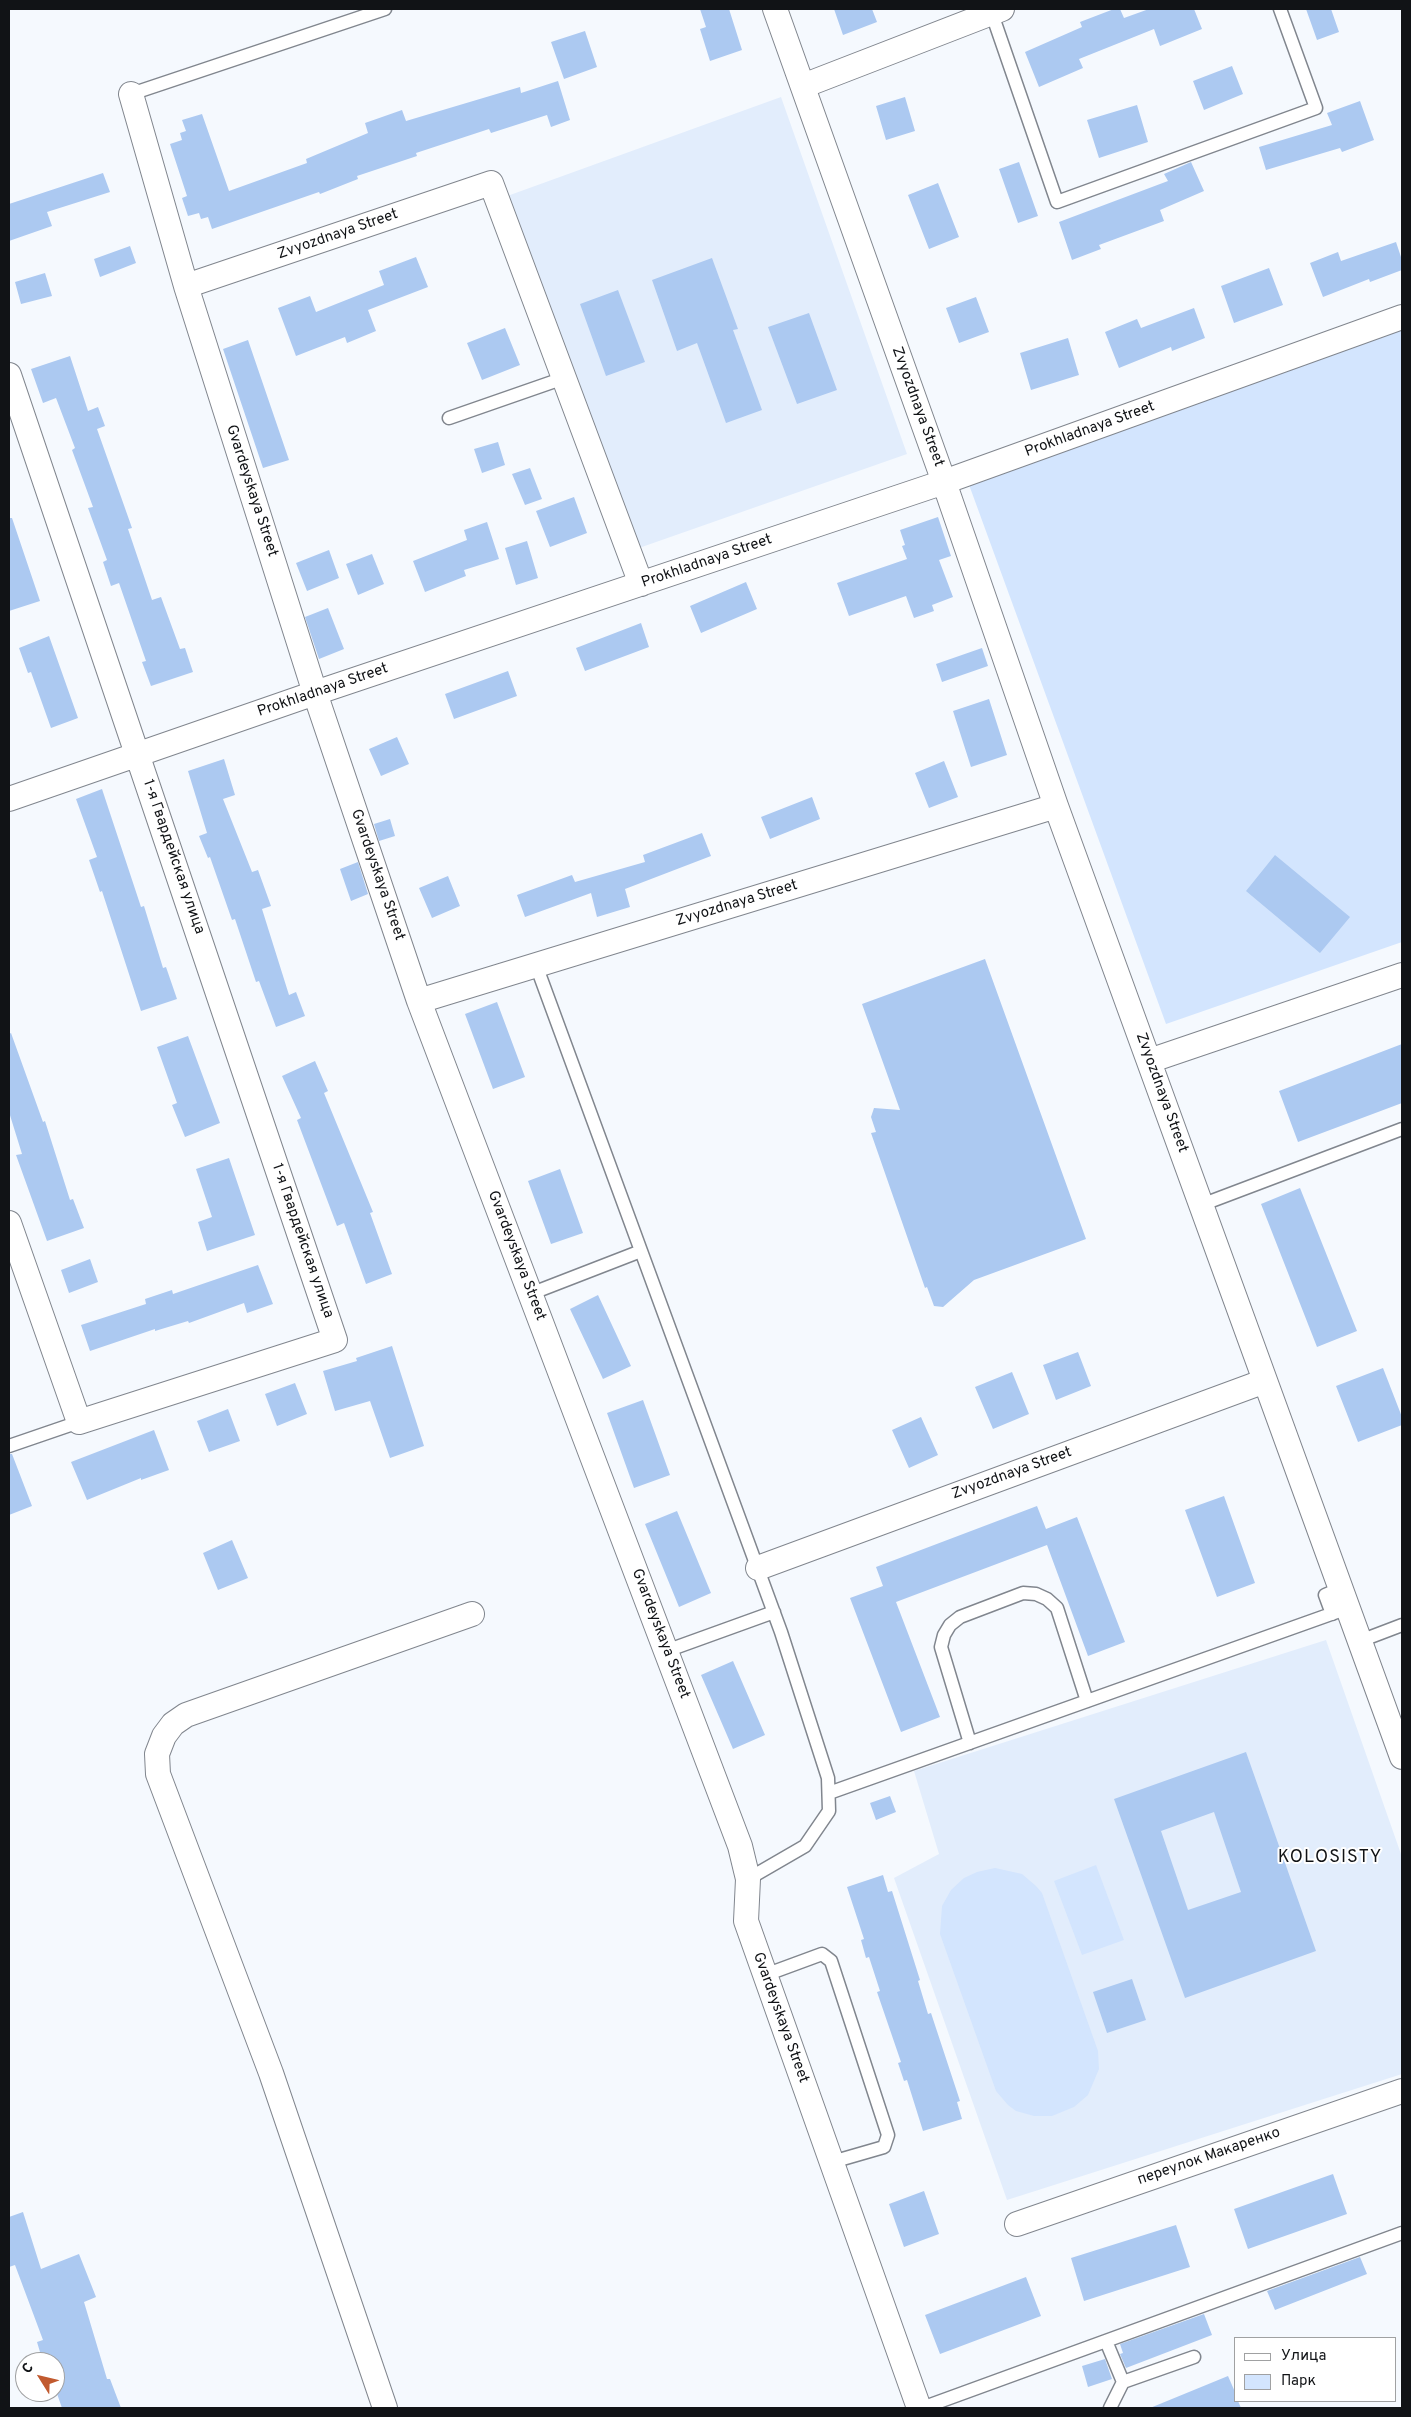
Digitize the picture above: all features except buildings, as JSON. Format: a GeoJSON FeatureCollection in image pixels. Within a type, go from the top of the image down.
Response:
{"type":"FeatureCollection","features":[{"type":"Feature","properties":{"kind":"street","name":"Zvyozdnaya Street"},"geometry":{"type":"LineString","coordinates":[[775,9],[944,482],[1056,806],[1265,1380],[1341,1603],[1360,1641],[1402,1756]]}},
{"type":"Feature","properties":{"kind":"street"},"geometry":{"type":"LineString","coordinates":[[803,86],[997,11]]}},
{"type":"Feature","properties":{"kind":"street","name":"Gvardeyskaya Street"},"geometry":{"type":"LineString","coordinates":[[131,94],[186,286],[315,693],[419,1001],[740,1846],[748,1879],[746,1921],[920,2408]]}},
{"type":"Feature","properties":{"kind":"street","name":"Zvyozdnaya Street"},"geometry":{"type":"LineString","coordinates":[[186,286],[491,184],[564,378]]}},
{"type":"Feature","properties":{"kind":"street","name":"Prokhladnaya Street"},"geometry":{"type":"LineString","coordinates":[[9,799],[315,693],[944,482],[1402,317]]}},
{"type":"Feature","properties":{"kind":"street","name":"1-я Гвардейская улица"},"geometry":{"type":"LineString","coordinates":[[9,375],[335,1340],[79,1422]]}},
{"type":"Feature","properties":{"kind":"street"},"geometry":{"type":"LineString","coordinates":[[564,378],[641,584]]}},
{"type":"Feature","properties":{"kind":"street","name":"Zvyozdnaya Street"},"geometry":{"type":"LineString","coordinates":[[419,1001],[1056,806]]}},
{"type":"Feature","properties":{"kind":"street"},"geometry":{"type":"LineString","coordinates":[[1149,1061],[1402,976]]}},
{"type":"Feature","properties":{"kind":"street"},"geometry":{"type":"LineString","coordinates":[[9,1223],[79,1422]]}},
{"type":"Feature","properties":{"kind":"street","name":"Zvyozdnaya Street"},"geometry":{"type":"LineString","coordinates":[[758,1568],[1265,1380]]}},
{"type":"Feature","properties":{"kind":"street"},"geometry":{"type":"LineString","coordinates":[[385,2408],[271,2073],[158,1774],[157,1754],[164,1736],[173,1724],[186,1714],[472,1614]]}},
{"type":"Feature","properties":{"kind":"street","name":"переулок Макаренко"},"geometry":{"type":"LineString","coordinates":[[1017,2224],[1402,2091]]}},
{"type":"Feature","properties":{"kind":"lane"},"geometry":{"type":"LineString","coordinates":[[131,94],[386,9]]}},
{"type":"Feature","properties":{"kind":"lane"},"geometry":{"type":"LineString","coordinates":[[997,11],[1057,202],[1316,108],[1280,9]]}},
{"type":"Feature","properties":{"kind":"lane"},"geometry":{"type":"LineString","coordinates":[[449,418],[564,378]]}},
{"type":"Feature","properties":{"kind":"lane"},"geometry":{"type":"LineString","coordinates":[[536,965],[774,1612],[828,1778],[829,1812],[805,1846],[748,1879]]}},
{"type":"Feature","properties":{"kind":"lane"},"geometry":{"type":"LineString","coordinates":[[1201,1205],[1402,1129]]}},
{"type":"Feature","properties":{"kind":"lane"},"geometry":{"type":"LineString","coordinates":[[530,1294],[641,1251]]}},
{"type":"Feature","properties":{"kind":"lane"},"geometry":{"type":"LineString","coordinates":[[9,1446],[79,1422]]}},
{"type":"Feature","properties":{"kind":"lane"},"geometry":{"type":"LineString","coordinates":[[970,1743],[941,1648],[944,1635],[950,1625],[960,1617],[1023,1593],[1036,1594],[1048,1599],[1057,1608],[1087,1702]]}},
{"type":"Feature","properties":{"kind":"lane"},"geometry":{"type":"LineString","coordinates":[[829,1793],[1087,1702],[1341,1603]]}},
{"type":"Feature","properties":{"kind":"lane"},"geometry":{"type":"LineString","coordinates":[[666,1651],[774,1612]]}},
{"type":"Feature","properties":{"kind":"lane"},"geometry":{"type":"LineString","coordinates":[[1360,1641],[1402,1625]]}},
{"type":"Feature","properties":{"kind":"lane"},"geometry":{"type":"LineString","coordinates":[[765,1975],[822,1954],[831,1961],[888,2135],[884,2147],[832,2162]]}},
{"type":"Feature","properties":{"kind":"lane"},"geometry":{"type":"LineString","coordinates":[[920,2408],[1402,2233]]}},
{"type":"Feature","properties":{"kind":"lane"},"geometry":{"type":"LineString","coordinates":[[1106,2341],[1123,2382]]}},
{"type":"Feature","properties":{"kind":"lane"},"geometry":{"type":"LineString","coordinates":[[1110,2408],[1123,2382],[1194,2357]]}},
{"type":"Feature","properties":{"kind":"shaded area"},"geometry":{"type":"Polygon","coordinates":[[[781,97],[907,454],[639,548],[499,199],[781,97]]]}},
{"type":"Feature","properties":{"kind":"shaded area"},"geometry":{"type":"Polygon","coordinates":[[[1326,1640],[1402,1857],[1402,2074],[1007,2200],[894,1878],[939,1854],[914,1771],[1326,1640]]]}},
{"type":"Feature","properties":{"kind":"green space"},"geometry":{"type":"Polygon","coordinates":[[[1402,329],[1402,942],[1166,1024],[968,482],[1402,329]]]}},
{"type":"Feature","properties":{"kind":"green space"},"geometry":{"type":"Polygon","coordinates":[[[1096,1865],[1124,1940],[1082,1955],[1054,1881],[1096,1865]]]}},
{"type":"Feature","properties":{"kind":"green space"},"geometry":{"type":"Polygon","coordinates":[[[995,1868],[1022,1874],[1042,1893],[1098,2051],[1099,2069],[1088,2095],[1074,2107],[1052,2116],[1034,2116],[1016,2111],[996,2091],[940,1934],[942,1906],[951,1890],[964,1878],[977,1872],[995,1868]]]}},
{"type":"Feature","properties":{"kind":"district","name":"KOLOSISTY"},"geometry":{"type":"Point","coordinates":[1330,1858]}}]}
